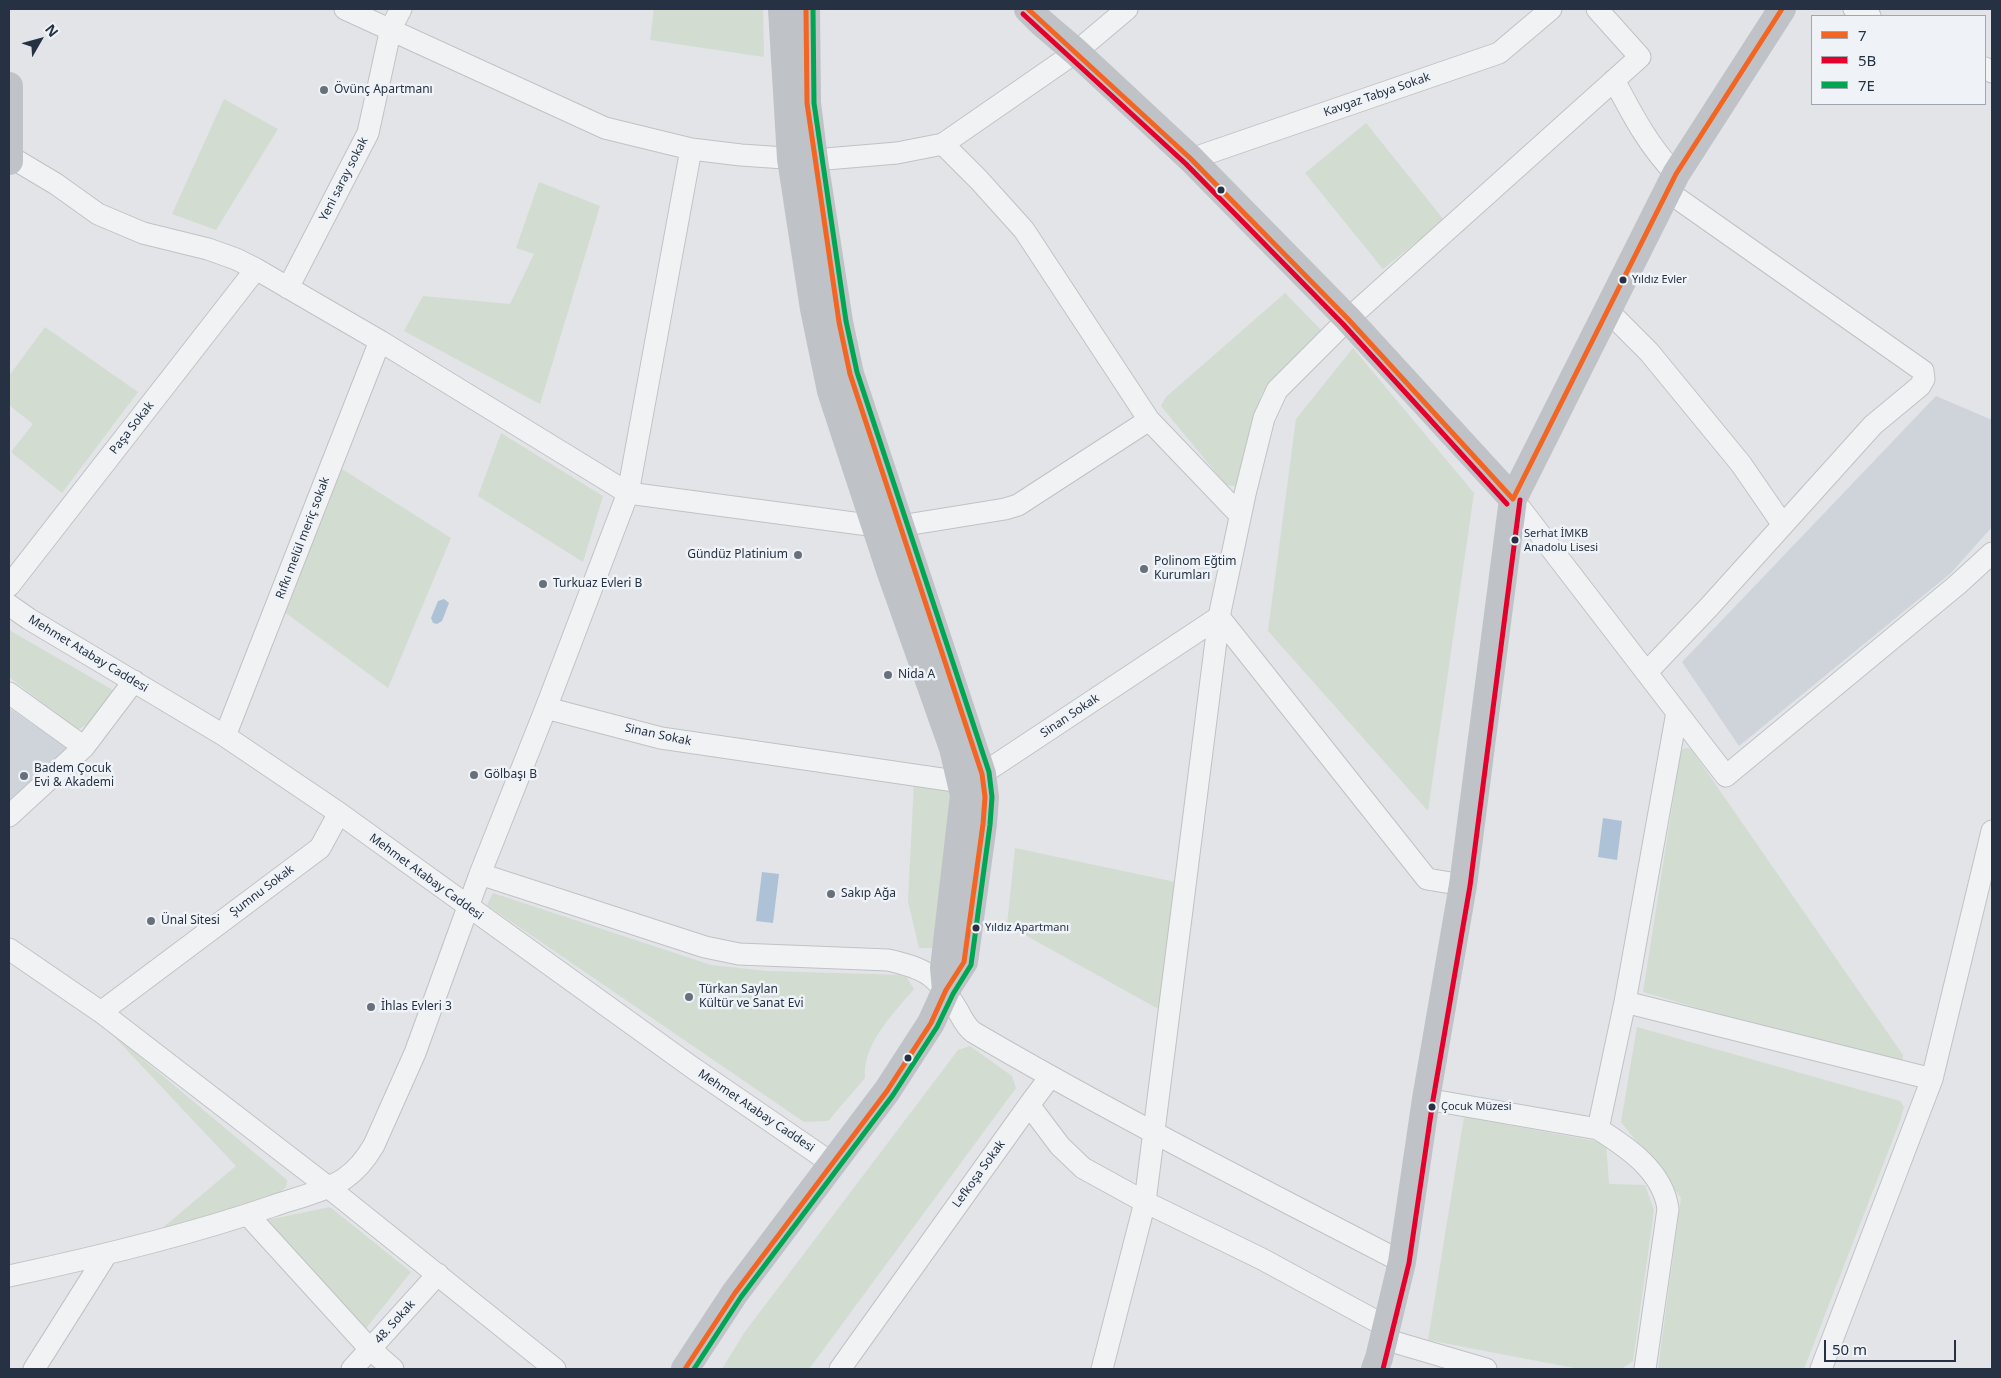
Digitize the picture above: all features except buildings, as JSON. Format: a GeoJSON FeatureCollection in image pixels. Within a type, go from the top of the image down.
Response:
{"type":"FeatureCollection","features":[{"type":"Feature","properties":{"kind":"main road"},"geometry":{"type":"LineString","coordinates":[[684,1369],[735,1293],[833,1164],[913,1053],[938,1011],[946,990],[964,962],[985,798],[972,778],[888,526],[850,374],[802,160],[782,9]]}},
{"type":"Feature","properties":{"kind":"main road"},"geometry":{"type":"LineString","coordinates":[[802,160],[808,103],[806,9]]}},
{"type":"Feature","properties":{"kind":"main road"},"geometry":{"type":"LineString","coordinates":[[1028,9],[1191,159],[1348,319],[1513,499]]}},
{"type":"Feature","properties":{"kind":"main road"},"geometry":{"type":"LineString","coordinates":[[1375,1369],[1402,1262],[1426,1100],[1463,885],[1513,499],[1672,182],[1782,9]]}},
{"type":"Feature","properties":{"kind":"main road"},"geometry":{"type":"LineString","coordinates":[[9,86],[9,157]]}},
{"type":"Feature","properties":{"kind":"street"},"geometry":{"type":"LineString","coordinates":[[345,9],[391,28],[605,128],[691,149],[802,160],[897,153],[943,144],[1076,52],[1127,9]]}},
{"type":"Feature","properties":{"kind":"street","name":"Yeni saray sokak"},"geometry":{"type":"LineString","coordinates":[[288,288],[368,133],[391,28],[401,9]]}},
{"type":"Feature","properties":{"kind":"street","name":"Kavgaz Tabya Sokak"},"geometry":{"type":"LineString","coordinates":[[1191,159],[1499,52],[1551,9]]}},
{"type":"Feature","properties":{"kind":"street"},"geometry":{"type":"LineString","coordinates":[[1102,1369],[1145,1202],[1219,617],[1240,515],[1264,418],[1277,390],[1348,319],[1640,57],[1597,9]]}},
{"type":"Feature","properties":{"kind":"street"},"geometry":{"type":"LineString","coordinates":[[1854,9],[1868,15]]}},
{"type":"Feature","properties":{"kind":"street"},"geometry":{"type":"LineString","coordinates":[[1614,80],[1637,124],[1663,161],[1672,182],[1923,371],[1924,379],[1920,386],[1873,426],[1709,607],[1646,672]]}},
{"type":"Feature","properties":{"kind":"street"},"geometry":{"type":"LineString","coordinates":[[943,144],[979,180],[1024,230],[1149,420],[1240,515]]}},
{"type":"Feature","properties":{"kind":"street"},"geometry":{"type":"LineString","coordinates":[[9,1276],[106,1255],[175,1237],[248,1215],[328,1187],[356,1170],[374,1145],[415,1053],[480,874],[628,493],[691,149]]}},
{"type":"Feature","properties":{"kind":"street"},"geometry":{"type":"LineString","coordinates":[[9,157],[56,184],[98,214],[143,233],[227,256],[256,269],[380,341],[628,493],[888,526],[1005,509],[1018,505],[1149,420]]}},
{"type":"Feature","properties":{"kind":"street","name":"Paşa Sokak"},"geometry":{"type":"LineString","coordinates":[[9,586],[256,269]]}},
{"type":"Feature","properties":{"kind":"street"},"geometry":{"type":"LineString","coordinates":[[1607,310],[1649,352],[1741,464],[1782,526]]}},
{"type":"Feature","properties":{"kind":"street","name":"Rıfkı melül meriç sokak"},"geometry":{"type":"LineString","coordinates":[[225,736],[380,341]]}},
{"type":"Feature","properties":{"kind":"street"},"geometry":{"type":"LineString","coordinates":[[1513,499],[1726,776],[1957,585],[1992,553]]}},
{"type":"Feature","properties":{"kind":"street","name":"Mehmet Atabay Caddesi"},"geometry":{"type":"LineString","coordinates":[[9,605],[225,736],[339,813],[670,1052],[833,1164]]}},
{"type":"Feature","properties":{"kind":"street"},"geometry":{"type":"LineString","coordinates":[[1219,617],[1427,880],[1463,885]]}},
{"type":"Feature","properties":{"kind":"street","name":"Sinan Sokak"},"geometry":{"type":"LineString","coordinates":[[546,708],[661,738],[972,778],[1219,617]]}},
{"type":"Feature","properties":{"kind":"street"},"geometry":{"type":"LineString","coordinates":[[9,816],[84,747],[134,681]]}},
{"type":"Feature","properties":{"kind":"street"},"geometry":{"type":"LineString","coordinates":[[9,693],[84,747]]}},
{"type":"Feature","properties":{"kind":"street"},"geometry":{"type":"LineString","coordinates":[[1598,1129],[1625,1002],[1677,712]]}},
{"type":"Feature","properties":{"kind":"street","name":"Şumnu Sokak"},"geometry":{"type":"LineString","coordinates":[[101,1012],[320,848],[339,813]]}},
{"type":"Feature","properties":{"kind":"street"},"geometry":{"type":"LineString","coordinates":[[1821,1369],[1932,1079],[1992,831]]}},
{"type":"Feature","properties":{"kind":"street"},"geometry":{"type":"LineString","coordinates":[[480,874],[705,947],[739,954],[888,960],[907,964],[928,972],[946,990],[968,1029],[1050,1077],[1154,1133],[1402,1262]]}},
{"type":"Feature","properties":{"kind":"street"},"geometry":{"type":"LineString","coordinates":[[9,949],[101,1012],[328,1187],[555,1369]]}},
{"type":"Feature","properties":{"kind":"street"},"geometry":{"type":"LineString","coordinates":[[1625,1002],[1932,1079]]}},
{"type":"Feature","properties":{"kind":"street","name":"Lefkoşa Sokak"},"geometry":{"type":"LineString","coordinates":[[840,1369],[1028,1104],[1050,1077]]}},
{"type":"Feature","properties":{"kind":"street"},"geometry":{"type":"LineString","coordinates":[[1426,1100],[1598,1129],[1628,1148],[1642,1161],[1653,1176],[1666,1200],[1668,1209],[1645,1369]]}},
{"type":"Feature","properties":{"kind":"street"},"geometry":{"type":"LineString","coordinates":[[1028,1104],[1060,1146],[1083,1168],[1145,1202],[1262,1259],[1385,1333],[1486,1369]]}},
{"type":"Feature","properties":{"kind":"street"},"geometry":{"type":"LineString","coordinates":[[248,1215],[370,1349],[393,1369]]}},
{"type":"Feature","properties":{"kind":"street"},"geometry":{"type":"LineString","coordinates":[[34,1369],[106,1255]]}},
{"type":"Feature","properties":{"kind":"street","name":"48. Sokak"},"geometry":{"type":"LineString","coordinates":[[352,1369],[438,1274]]}},
{"type":"Feature","properties":{"kind":"shaded area"},"geometry":{"type":"Polygon","coordinates":[[[654,9],[763,9],[764,57],[650,40],[654,9]]]}},
{"type":"Feature","properties":{"kind":"shaded area"},"geometry":{"type":"Polygon","coordinates":[[[224,99],[278,129],[216,230],[172,214],[224,99]]]}},
{"type":"Feature","properties":{"kind":"shaded area"},"geometry":{"type":"Polygon","coordinates":[[[1366,123],[1444,220],[1383,269],[1305,173],[1366,123]]]}},
{"type":"Feature","properties":{"kind":"shaded area"},"geometry":{"type":"Polygon","coordinates":[[[539,182],[600,206],[540,404],[404,331],[423,296],[510,304],[534,254],[516,248],[539,182]]]}},
{"type":"Feature","properties":{"kind":"shaded area"},"geometry":{"type":"Polygon","coordinates":[[[1285,293],[1322,331],[1261,395],[1240,484],[1226,485],[1161,406],[1166,397],[1285,293]]]}},
{"type":"Feature","properties":{"kind":"shaded area"},"geometry":{"type":"Polygon","coordinates":[[[45,327],[138,392],[62,493],[11,452],[33,424],[9,405],[9,376],[45,327]]]}},
{"type":"Feature","properties":{"kind":"shaded area"},"geometry":{"type":"Polygon","coordinates":[[[1353,348],[1474,493],[1428,811],[1268,631],[1296,419],[1353,348]]]}},
{"type":"Feature","properties":{"kind":"shaded area"},"geometry":{"type":"Polygon","coordinates":[[[1936,396],[1992,420],[1992,527],[1951,573],[1739,746],[1682,662],[1936,396]]]}},
{"type":"Feature","properties":{"kind":"shaded area"},"geometry":{"type":"Polygon","coordinates":[[[501,433],[603,496],[583,562],[478,496],[501,433]]]}},
{"type":"Feature","properties":{"kind":"shaded area"},"geometry":{"type":"Polygon","coordinates":[[[339,467],[451,538],[388,688],[283,611],[339,467]]]}},
{"type":"Feature","properties":{"kind":"shaded area"},"geometry":{"type":"Polygon","coordinates":[[[9,630],[118,693],[100,718],[77,730],[9,677],[9,630]]]}},
{"type":"Feature","properties":{"kind":"shaded area","name":"Badem Çocuk Evi & Akademi"},"geometry":{"type":"Polygon","coordinates":[[[9,708],[71,751],[9,800],[9,708]]]}},
{"type":"Feature","properties":{"kind":"shaded area"},"geometry":{"type":"Polygon","coordinates":[[[1691,749],[1903,1055],[1902,1066],[1643,992],[1681,750],[1691,749]]]}},
{"type":"Feature","properties":{"kind":"shaded area"},"geometry":{"type":"Polygon","coordinates":[[[914,782],[956,793],[938,948],[919,948],[908,901],[914,782]]]}},
{"type":"Feature","properties":{"kind":"shaded area"},"geometry":{"type":"Polygon","coordinates":[[[1015,848],[1175,882],[1162,1011],[1007,925],[1015,848]]]}},
{"type":"Feature","properties":{"kind":"shaded area"},"geometry":{"type":"Polygon","coordinates":[[[493,893],[711,965],[767,971],[905,975],[914,989],[889,1019],[874,1041],[865,1065],[865,1078],[828,1121],[804,1122],[487,905],[493,893]]]}},
{"type":"Feature","properties":{"kind":"shaded area"},"geometry":{"type":"Polygon","coordinates":[[[1637,1027],[1900,1101],[1904,1107],[1804,1369],[1658,1369],[1681,1198],[1621,1122],[1637,1027]]]}},
{"type":"Feature","properties":{"kind":"shaded area"},"geometry":{"type":"Polygon","coordinates":[[[108,1030],[287,1180],[286,1187],[276,1195],[154,1235],[236,1166],[108,1030]]]}},
{"type":"Feature","properties":{"kind":"shaded area"},"geometry":{"type":"Polygon","coordinates":[[[970,1046],[1012,1076],[1016,1088],[809,1369],[722,1369],[744,1333],[958,1050],[970,1046]]]}},
{"type":"Feature","properties":{"kind":"shaded area"},"geometry":{"type":"Polygon","coordinates":[[[1464,1117],[1606,1143],[1609,1184],[1645,1185],[1654,1210],[1633,1361],[1621,1369],[1579,1369],[1428,1340],[1464,1117]]]}},
{"type":"Feature","properties":{"kind":"shaded area"},"geometry":{"type":"Polygon","coordinates":[[[330,1207],[411,1272],[363,1332],[262,1221],[330,1207]]]}},
{"type":"Feature","properties":{"kind":"water"},"geometry":{"type":"Polygon","coordinates":[[[444,599],[449,603],[442,621],[437,624],[433,623],[431,618],[438,601],[444,599]]]}},
{"type":"Feature","properties":{"kind":"water"},"geometry":{"type":"Polygon","coordinates":[[[1603,818],[1622,821],[1617,860],[1598,857],[1603,818]]]}},
{"type":"Feature","properties":{"kind":"water"},"geometry":{"type":"Polygon","coordinates":[[[762,872],[779,874],[773,923],[756,921],[762,872]]]}},
{"type":"Feature","properties":{"kind":"transit line","name":"7"},"geometry":{"type":"LineString","coordinates":[[685,1369],[735,1293],[887,1091],[931,1023],[946,990],[964,962],[983,824],[985,797],[982,774],[850,374],[839,322],[807,103],[806,9]]}},
{"type":"Feature","properties":{"kind":"transit line","name":"7E"},"geometry":{"type":"LineString","coordinates":[[694,1369],[741,1297],[893,1095],[937,1027],[953,994],[971,965],[990,825],[992,797],[989,772],[857,372],[846,321],[814,103],[813,9]]}},
{"type":"Feature","properties":{"kind":"transit line","name":"7"},"geometry":{"type":"LineString","coordinates":[[1028,9],[1191,159],[1348,319],[1513,499]]}},
{"type":"Feature","properties":{"kind":"transit line","name":"7"},"geometry":{"type":"LineString","coordinates":[[1513,499],[1676,174],[1782,9]]}},
{"type":"Feature","properties":{"kind":"transit line","name":"5B"},"geometry":{"type":"LineString","coordinates":[[1023,14],[1186,164],[1343,324],[1507,504]]}},
{"type":"Feature","properties":{"kind":"transit line","name":"5B"},"geometry":{"type":"LineString","coordinates":[[1383,1369],[1409,1263],[1433,1100],[1470,886],[1520,500]]}},
{"type":"Feature","properties":{"kind":"place","name":"Övünç Apartmanı"},"geometry":{"type":"Point","coordinates":[324,90]}},
{"type":"Feature","properties":{"kind":"place","name":"Yıldız Evler"},"geometry":{"type":"Point","coordinates":[1623,280]}},
{"type":"Feature","properties":{"kind":"place","name":"Serhat İMKB Anadolu Lisesi"},"geometry":{"type":"Point","coordinates":[1515,540]}},
{"type":"Feature","properties":{"kind":"place","name":"Gündüz Platinium"},"geometry":{"type":"Point","coordinates":[798,555]}},
{"type":"Feature","properties":{"kind":"place","name":"Polinom Eğtim Kurumları"},"geometry":{"type":"Point","coordinates":[1144,569]}},
{"type":"Feature","properties":{"kind":"place","name":"Turkuaz Evleri B"},"geometry":{"type":"Point","coordinates":[543,584]}},
{"type":"Feature","properties":{"kind":"place","name":"Nida A"},"geometry":{"type":"Point","coordinates":[888,675]}},
{"type":"Feature","properties":{"kind":"place","name":"Gölbaşı B"},"geometry":{"type":"Point","coordinates":[474,775]}},
{"type":"Feature","properties":{"kind":"place","name":"Badem Çocuk Evi & Akademi"},"geometry":{"type":"Point","coordinates":[24,776]}},
{"type":"Feature","properties":{"kind":"place","name":"Sakıp Ağa"},"geometry":{"type":"Point","coordinates":[831,894]}},
{"type":"Feature","properties":{"kind":"place","name":"Ünal Sitesi"},"geometry":{"type":"Point","coordinates":[151,921]}},
{"type":"Feature","properties":{"kind":"place","name":"Yıldız Apartmanı"},"geometry":{"type":"Point","coordinates":[976,928]}},
{"type":"Feature","properties":{"kind":"place","name":"Türkan Saylan Kültür ve Sanat Evi"},"geometry":{"type":"Point","coordinates":[689,997]}},
{"type":"Feature","properties":{"kind":"place","name":"İhlas Evleri 3"},"geometry":{"type":"Point","coordinates":[371,1007]}},
{"type":"Feature","properties":{"kind":"place","name":"Çocuk Müzesi"},"geometry":{"type":"Point","coordinates":[1432,1107]}}]}
